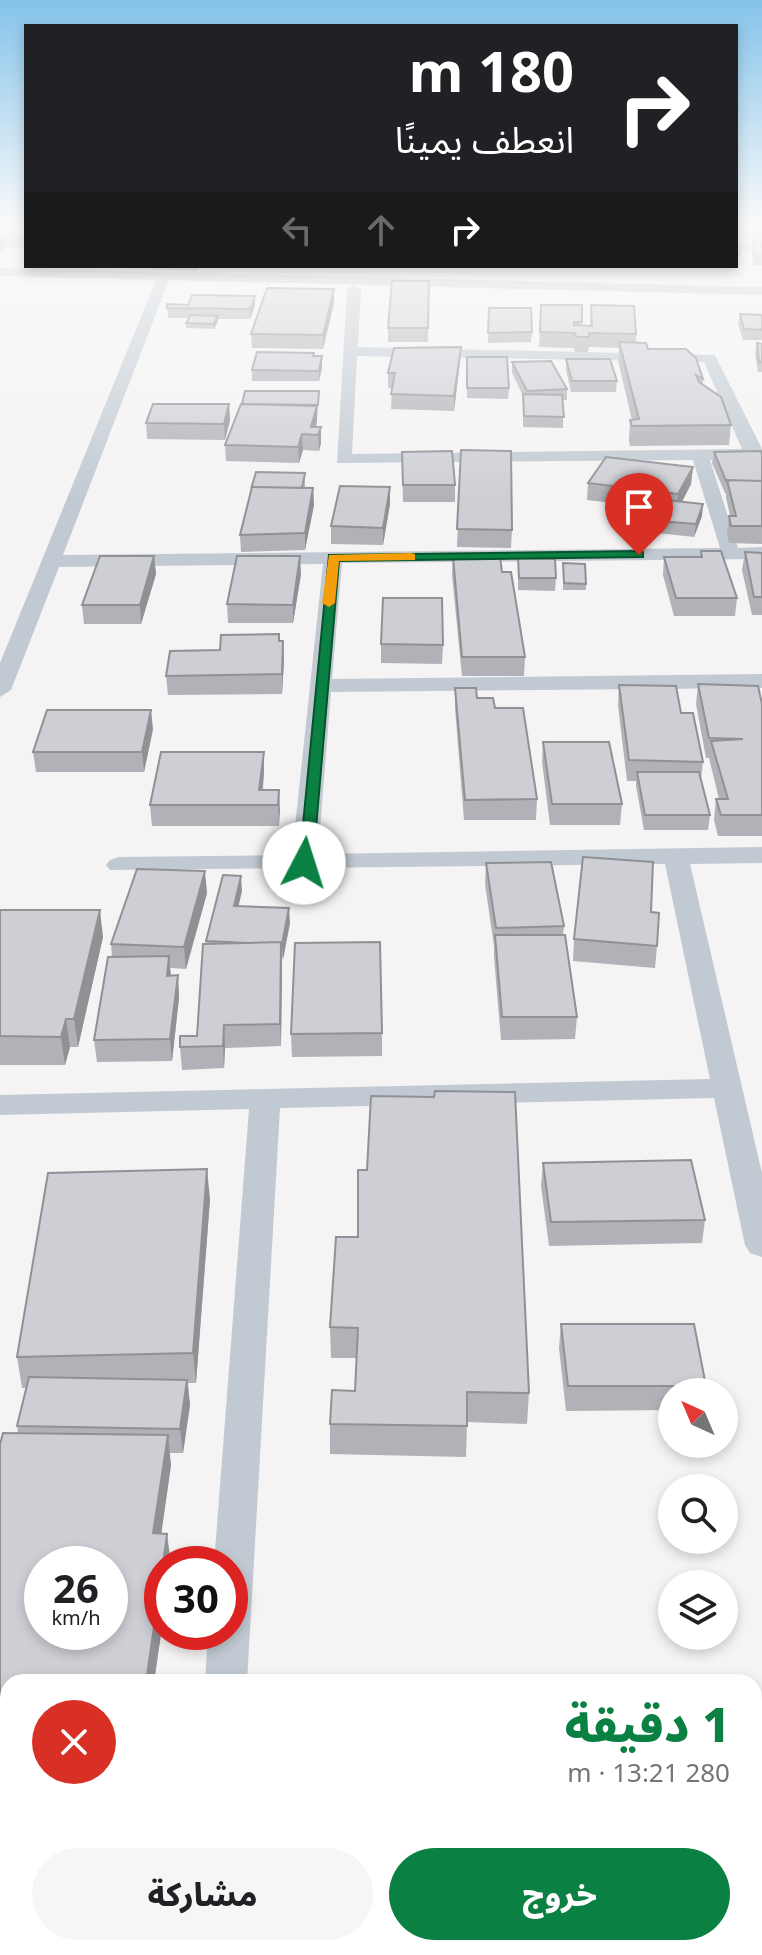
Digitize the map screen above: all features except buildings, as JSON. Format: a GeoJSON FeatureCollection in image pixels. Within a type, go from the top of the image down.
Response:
{"type":"FeatureCollection","features":[{"type":"Feature","properties":{"kind":"street"},"geometry":{"type":"LineString","coordinates":[[0,690],[147,318]]}},
{"type":"Feature","properties":{"kind":"street"},"geometry":{"type":"LineString","coordinates":[[350,351],[710,358],[758,454],[343,459],[352,318]]}},
{"type":"Feature","properties":{"kind":"street"},"geometry":{"type":"LineString","coordinates":[[700,455],[731,554]]}},
{"type":"Feature","properties":{"kind":"street"},"geometry":{"type":"LineString","coordinates":[[51,561],[762,553]]}},
{"type":"Feature","properties":{"kind":"street"},"geometry":{"type":"LineString","coordinates":[[304,863],[333,558]]}},
{"type":"Feature","properties":{"kind":"street"},"geometry":{"type":"LineString","coordinates":[[321,686],[762,681]]}},
{"type":"Feature","properties":{"kind":"street"},"geometry":{"type":"LineString","coordinates":[[119,865],[762,855]]}},
{"type":"Feature","properties":{"kind":"street"},"geometry":{"type":"LineString","coordinates":[[676,857],[762,1245]]}},
{"type":"Feature","properties":{"kind":"street"},"geometry":{"type":"LineString","coordinates":[[0,1105],[727,1088]]}},
{"type":"Feature","properties":{"kind":"street"},"geometry":{"type":"LineString","coordinates":[[235,1546],[265,1098]]}},
{"type":"Feature","properties":{"kind":"street"},"geometry":{"type":"LineString","coordinates":[[226,1674],[228,1650]]}},
{"type":"Feature","properties":{"kind":"slow traffic"},"geometry":{"type":"LineString","coordinates":[[329,603],[333,558],[411,557]]}},
{"type":"Feature","properties":{"kind":"route"},"geometry":{"type":"LineString","coordinates":[[304,863],[333,558],[639,555]]}}]}
